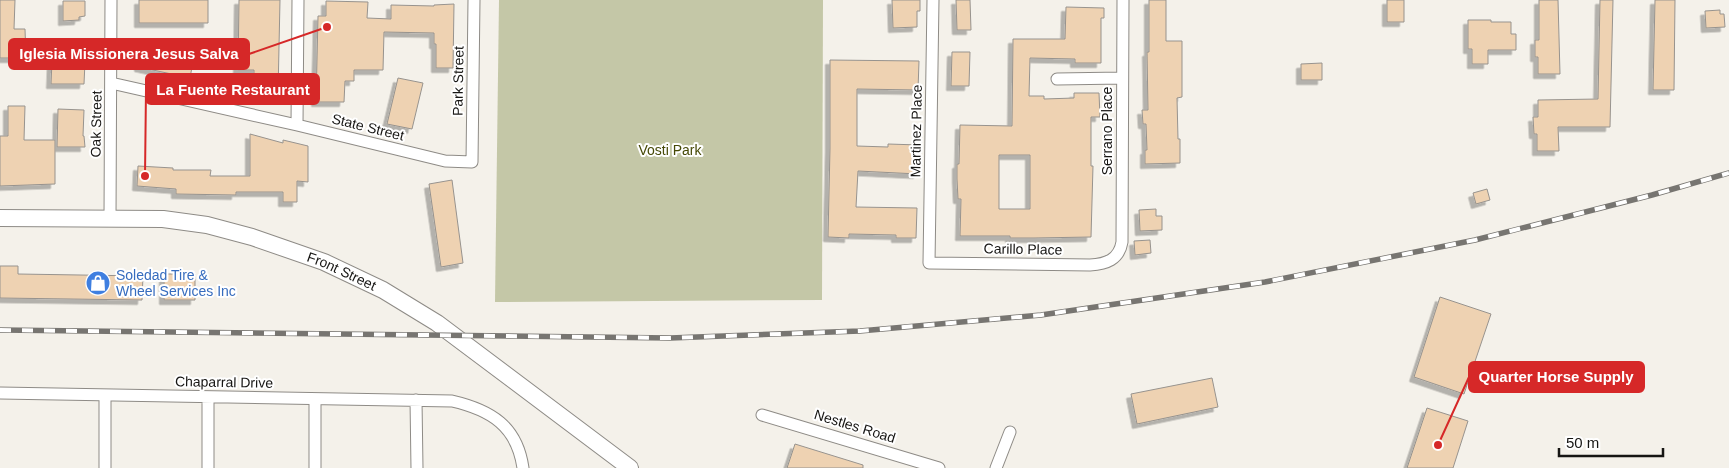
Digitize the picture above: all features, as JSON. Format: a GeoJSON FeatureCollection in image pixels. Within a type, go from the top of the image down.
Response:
{"type":"FeatureCollection","features":[{"type":"Feature","properties":{"kind":"main road","name":"Front Street"},"geometry":{"type":"LineString","coordinates":[[0,218],[163,219],[214,227],[252,237],[316,259],[383,290],[437,323],[630,468]]}},
{"type":"Feature","properties":{"kind":"street","name":"Oak Street"},"geometry":{"type":"LineString","coordinates":[[110,218],[111,0]]}},
{"type":"Feature","properties":{"kind":"street"},"geometry":{"type":"LineString","coordinates":[[297,125],[298,0]]}},
{"type":"Feature","properties":{"kind":"street","name":"Park Street"},"geometry":{"type":"LineString","coordinates":[[472,162],[474,0]]}},
{"type":"Feature","properties":{"kind":"street","name":"Martinez Place"},"geometry":{"type":"LineString","coordinates":[[929,263],[933,0]]}},
{"type":"Feature","properties":{"kind":"street","name":"Serrano Place"},"geometry":{"type":"LineString","coordinates":[[1114,259],[1122,242],[1123,0]]}},
{"type":"Feature","properties":{"kind":"street"},"geometry":{"type":"LineString","coordinates":[[1057,79],[1122,78]]}},
{"type":"Feature","properties":{"kind":"street","name":"State Street"},"geometry":{"type":"LineString","coordinates":[[111,83],[445,161],[472,162]]}},
{"type":"Feature","properties":{"kind":"street","name":"Carillo Place"},"geometry":{"type":"LineString","coordinates":[[929,263],[1090,265],[1101,264],[1114,259]]}},
{"type":"Feature","properties":{"kind":"street","name":"Chaparral Drive"},"geometry":{"type":"LineString","coordinates":[[0,393],[448,401],[471,405],[487,412],[500,422],[512,435],[519,450],[523,468]]}},
{"type":"Feature","properties":{"kind":"street"},"geometry":{"type":"LineString","coordinates":[[105,395],[105,468]]}},
{"type":"Feature","properties":{"kind":"street"},"geometry":{"type":"LineString","coordinates":[[208,397],[208,468]]}},
{"type":"Feature","properties":{"kind":"street"},"geometry":{"type":"LineString","coordinates":[[315,399],[315,468]]}},
{"type":"Feature","properties":{"kind":"street"},"geometry":{"type":"LineString","coordinates":[[416,400],[417,468]]}},
{"type":"Feature","properties":{"kind":"street","name":"Nestles Road"},"geometry":{"type":"LineString","coordinates":[[762,415],[938,468]]}},
{"type":"Feature","properties":{"kind":"street"},"geometry":{"type":"LineString","coordinates":[[996,468],[1010,432]]}},
{"type":"Feature","properties":{"kind":"green space","name":"Vosti Park"},"geometry":{"type":"Polygon","coordinates":[[[499,0],[823,0],[822,300],[495,302],[499,0]]]}},
{"type":"Feature","properties":{"kind":"building"},"geometry":{"type":"Polygon","coordinates":[[[0,0],[15,0],[14,29],[25,29],[26,58],[0,58],[0,0]]]}},
{"type":"Feature","properties":{"kind":"building"},"geometry":{"type":"Polygon","coordinates":[[[139,0],[208,0],[208,23],[139,23],[139,0]]]}},
{"type":"Feature","properties":{"kind":"building"},"geometry":{"type":"Polygon","coordinates":[[[239,0],[280,0],[278,94],[254,94],[254,70],[238,70],[239,0]]]}},
{"type":"Feature","properties":{"kind":"building"},"geometry":{"type":"Polygon","coordinates":[[[892,0],[920,0],[920,11],[917,11],[917,27],[893,28],[892,0]]]}},
{"type":"Feature","properties":{"kind":"building"},"geometry":{"type":"Polygon","coordinates":[[[956,0],[970,0],[971,30],[957,30],[956,0]]]}},
{"type":"Feature","properties":{"kind":"building"},"geometry":{"type":"Polygon","coordinates":[[[1149,0],[1166,0],[1166,41],[1182,41],[1182,97],[1177,98],[1180,163],[1145,164],[1145,150],[1147,150],[1146,124],[1143,124],[1142,110],[1148,110],[1147,52],[1149,52],[1149,0]]]}},
{"type":"Feature","properties":{"kind":"building"},"geometry":{"type":"Polygon","coordinates":[[[1387,0],[1404,0],[1404,22],[1387,22],[1387,0]]]}},
{"type":"Feature","properties":{"kind":"building"},"geometry":{"type":"Polygon","coordinates":[[[1539,0],[1558,0],[1560,74],[1538,74],[1535,40],[1539,40],[1539,0]]]}},
{"type":"Feature","properties":{"kind":"building"},"geometry":{"type":"Polygon","coordinates":[[[1600,0],[1613,0],[1610,127],[1558,127],[1559,151],[1537,151],[1537,134],[1534,134],[1533,117],[1538,117],[1538,100],[1598,99],[1600,0]]]}},
{"type":"Feature","properties":{"kind":"building"},"geometry":{"type":"Polygon","coordinates":[[[1655,0],[1675,0],[1674,90],[1653,90],[1655,0]]]}},
{"type":"Feature","properties":{"kind":"building"},"geometry":{"type":"Polygon","coordinates":[[[63,1],[85,1],[85,16],[79,17],[79,20],[63,21],[63,1]]]}},
{"type":"Feature","properties":{"kind":"building"},"geometry":{"type":"Polygon","coordinates":[[[326,1],[368,2],[367,18],[391,19],[391,5],[434,6],[454,4],[453,68],[436,68],[434,33],[384,32],[383,70],[354,70],[354,81],[345,81],[344,102],[316,102],[318,16],[326,16],[326,1]]]}},
{"type":"Feature","properties":{"kind":"building"},"geometry":{"type":"Polygon","coordinates":[[[1066,7],[1104,8],[1104,18],[1101,18],[1101,63],[1075,63],[1075,59],[1030,58],[1029,96],[1044,96],[1044,99],[1074,98],[1074,93],[1099,93],[1100,117],[1091,117],[1091,166],[1093,166],[1091,237],[1010,238],[1010,236],[960,236],[961,199],[958,199],[957,164],[959,164],[960,125],[1012,126],[1013,39],[1065,39],[1066,7]],[[999,155],[999,209],[1030,209],[1030,155],[999,155]]]}},
{"type":"Feature","properties":{"kind":"building"},"geometry":{"type":"Polygon","coordinates":[[[1720,10],[1720,14],[1724,14],[1725,27],[1706,28],[1705,11],[1720,10]]]}},
{"type":"Feature","properties":{"kind":"building"},"geometry":{"type":"Polygon","coordinates":[[[1468,20],[1511,22],[1511,34],[1516,34],[1516,50],[1488,50],[1488,64],[1472,64],[1472,49],[1468,49],[1468,20]]]}},
{"type":"Feature","properties":{"kind":"building"},"geometry":{"type":"Polygon","coordinates":[[[140,43],[194,56],[190,78],[139,67],[140,43]]]}},
{"type":"Feature","properties":{"kind":"building"},"geometry":{"type":"Polygon","coordinates":[[[952,52],[970,52],[969,86],[951,86],[952,52]]]}},
{"type":"Feature","properties":{"kind":"building"},"geometry":{"type":"Polygon","coordinates":[[[830,60],[919,61],[918,90],[857,89],[857,146],[919,145],[918,174],[858,171],[856,207],[917,208],[916,238],[896,238],[896,235],[849,234],[849,238],[828,237],[830,60]]]}},
{"type":"Feature","properties":{"kind":"building"},"geometry":{"type":"Polygon","coordinates":[[[52,61],[85,62],[84,84],[51,84],[52,61]]]}},
{"type":"Feature","properties":{"kind":"building"},"geometry":{"type":"Polygon","coordinates":[[[1322,63],[1322,80],[1301,80],[1301,64],[1322,63]]]}},
{"type":"Feature","properties":{"kind":"building"},"geometry":{"type":"Polygon","coordinates":[[[398,78],[423,83],[412,129],[387,124],[398,78]]]}},
{"type":"Feature","properties":{"kind":"building"},"geometry":{"type":"Polygon","coordinates":[[[8,106],[25,106],[24,140],[55,140],[55,184],[0,186],[0,136],[8,136],[8,106]]]}},
{"type":"Feature","properties":{"kind":"building"},"geometry":{"type":"Polygon","coordinates":[[[58,109],[84,110],[83,136],[85,147],[57,147],[58,109]]]}},
{"type":"Feature","properties":{"kind":"building"},"geometry":{"type":"Polygon","coordinates":[[[250,134],[283,143],[283,140],[308,146],[308,182],[297,181],[297,202],[283,202],[283,192],[236,192],[236,195],[176,194],[176,189],[137,186],[138,166],[173,168],[173,170],[211,170],[210,176],[250,176],[250,134]]]}},
{"type":"Feature","properties":{"kind":"building"},"geometry":{"type":"Polygon","coordinates":[[[452,180],[463,263],[441,267],[429,184],[452,180]]]}},
{"type":"Feature","properties":{"kind":"building"},"geometry":{"type":"Polygon","coordinates":[[[1487,189],[1490,200],[1476,204],[1473,193],[1487,189]]]}},
{"type":"Feature","properties":{"kind":"building"},"geometry":{"type":"Polygon","coordinates":[[[1156,209],[1156,216],[1162,216],[1162,230],[1140,231],[1139,210],[1156,209]]]}},
{"type":"Feature","properties":{"kind":"building"},"geometry":{"type":"Polygon","coordinates":[[[1150,240],[1151,253],[1135,255],[1134,241],[1150,240]]]}},
{"type":"Feature","properties":{"kind":"building"},"geometry":{"type":"Polygon","coordinates":[[[0,266],[18,266],[18,274],[143,276],[142,300],[0,298],[0,266]]]}},
{"type":"Feature","properties":{"kind":"building"},"geometry":{"type":"Polygon","coordinates":[[[164,274],[195,274],[195,300],[164,300],[164,274]]]}},
{"type":"Feature","properties":{"kind":"building"},"geometry":{"type":"Polygon","coordinates":[[[1440,297],[1491,314],[1464,394],[1414,377],[1440,297]]]}},
{"type":"Feature","properties":{"kind":"building"},"geometry":{"type":"Polygon","coordinates":[[[1212,378],[1218,407],[1137,424],[1131,394],[1212,378]]]}},
{"type":"Feature","properties":{"kind":"building"},"geometry":{"type":"Polygon","coordinates":[[[1427,408],[1468,421],[1453,468],[1407,468],[1427,408]]]}},
{"type":"Feature","properties":{"kind":"building"},"geometry":{"type":"Polygon","coordinates":[[[795,444],[863,465],[863,468],[787,468],[795,444]]]}},
{"type":"Feature","properties":{"kind":"railway"},"geometry":{"type":"LineString","coordinates":[[0,330],[670,338],[860,331],[1041,315],[1265,282],[1475,240],[1652,195],[1729,173]]}},
{"type":"Feature","properties":{"kind":"place","name":"Iglesia Missionera Jesus Salva"},"geometry":{"type":"Point","coordinates":[327,27]}},
{"type":"Feature","properties":{"kind":"place","name":"La Fuente Restaurant"},"geometry":{"type":"Point","coordinates":[145,176]}},
{"type":"Feature","properties":{"kind":"place","name":"Soledad Tire & Wheel Services Inc"},"geometry":{"type":"Point","coordinates":[98,283]}},
{"type":"Feature","properties":{"kind":"place","name":"Quarter Horse Supply"},"geometry":{"type":"Point","coordinates":[1438,445]}}]}
